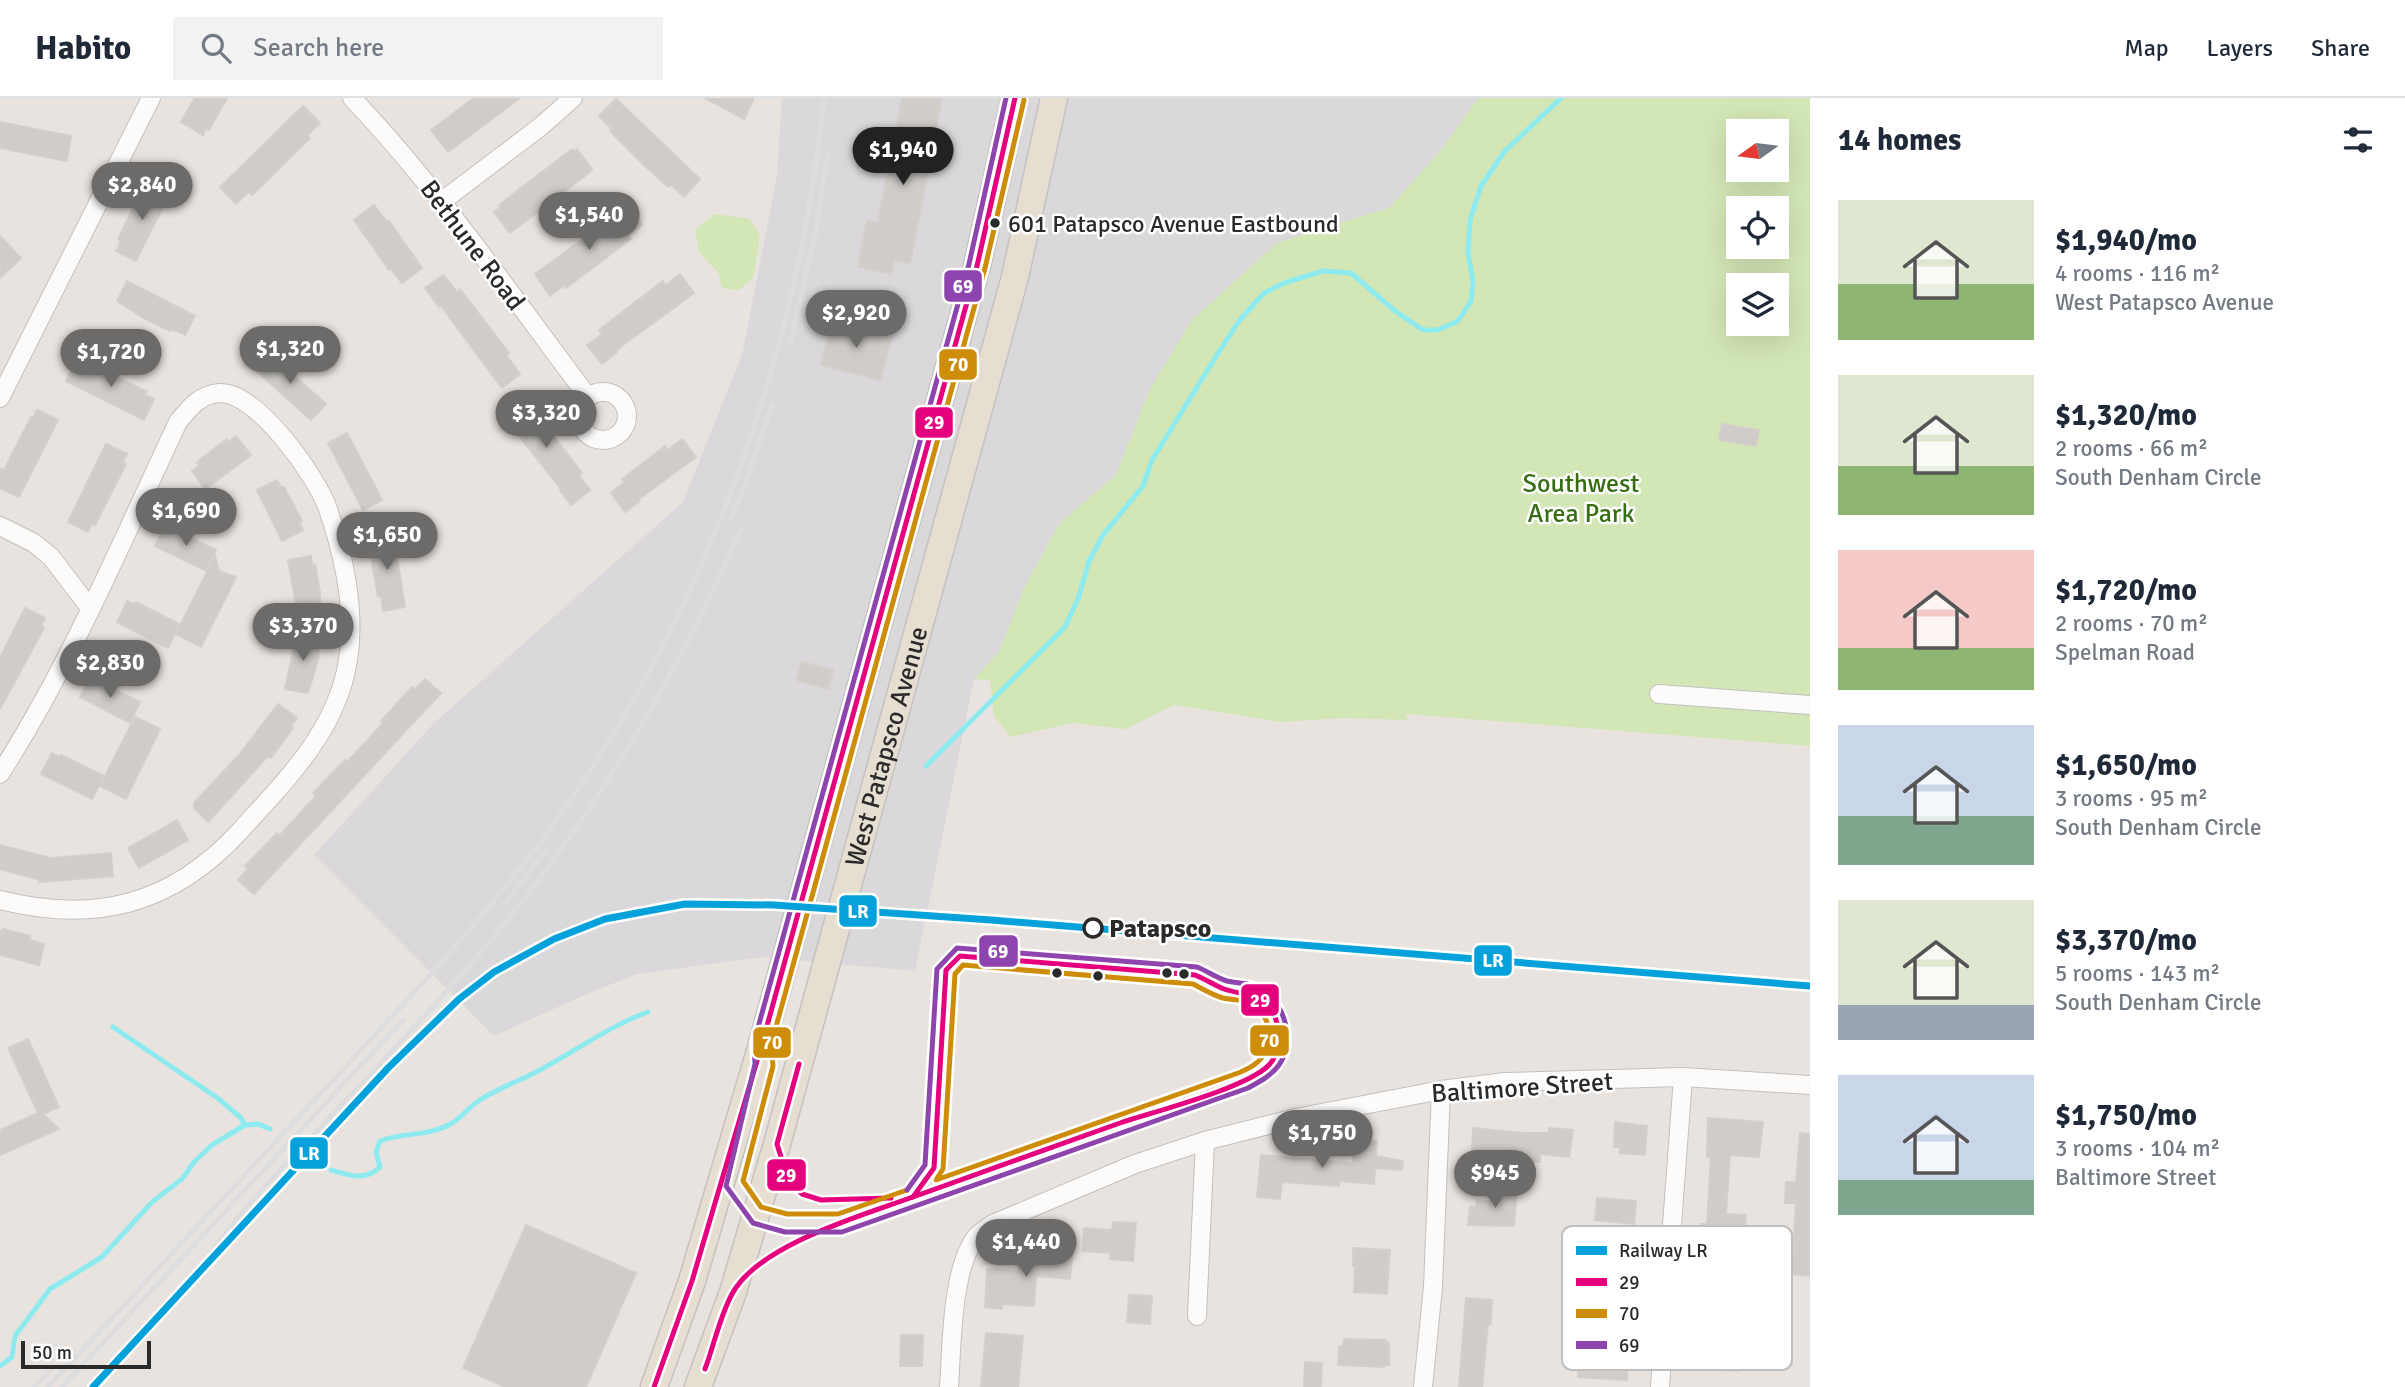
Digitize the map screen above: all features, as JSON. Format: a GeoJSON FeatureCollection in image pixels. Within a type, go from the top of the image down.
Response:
{"type":"FeatureCollection","features":[{"type":"Feature","properties":{"kind":"main road","name":"West Patapsco Avenue"},"geometry":{"type":"LineString","coordinates":[[654,1387],[698,1258],[762,1044],[976,266],[1015,98]]}},
{"type":"Feature","properties":{"kind":"main road","name":"West Patapsco Avenue"},"geometry":{"type":"LineString","coordinates":[[698,1387],[733,1292],[756,1215],[1015,277],[1054,98]]}},
{"type":"Feature","properties":{"kind":"main road"},"geometry":{"type":"LineString","coordinates":[[698,1258],[725,1224],[756,1215],[733,1180],[764,1065],[762,1044]]}},
{"type":"Feature","properties":{"kind":"street"},"geometry":{"type":"LineString","coordinates":[[0,398],[151,98]]}},
{"type":"Feature","properties":{"kind":"street","name":"Bethune Road"},"geometry":{"type":"LineString","coordinates":[[352,98],[388,136],[442,202],[589,397]]}},
{"type":"Feature","properties":{"kind":"street"},"geometry":{"type":"LineString","coordinates":[[442,202],[540,127],[573,98]]}},
{"type":"Feature","properties":{"kind":"street"},"geometry":{"type":"LineString","coordinates":[[0,774],[30,727],[178,422],[204,396],[230,394],[242,400],[267,420],[311,475],[327,506],[344,571],[351,621],[348,660],[339,694],[322,734],[297,768],[224,848],[198,871],[164,890],[96,910],[61,911],[0,900]]}},
{"type":"Feature","properties":{"kind":"street"},"geometry":{"type":"LineString","coordinates":[[0,526],[34,543],[51,556],[90,608]]}},
{"type":"Feature","properties":{"kind":"street"},"geometry":{"type":"LineString","coordinates":[[1659,694],[1810,705]]}},
{"type":"Feature","properties":{"kind":"street"},"geometry":{"type":"LineString","coordinates":[[1672,1226],[1683,1077]]}},
{"type":"Feature","properties":{"kind":"street","name":"Baltimore Street"},"geometry":{"type":"LineString","coordinates":[[949,1387],[958,1281],[963,1262],[978,1235],[993,1224],[1135,1164],[1205,1141],[1296,1118],[1441,1090],[1505,1082],[1683,1077],[1810,1085]]}},
{"type":"Feature","properties":{"kind":"street"},"geometry":{"type":"LineString","coordinates":[[1423,1387],[1433,1287],[1441,1090]]}},
{"type":"Feature","properties":{"kind":"street"},"geometry":{"type":"LineString","coordinates":[[1197,1316],[1205,1141]]}},
{"type":"Feature","properties":{"kind":"shaded area"},"geometry":{"type":"Polygon","coordinates":[[[782,98],[1478,98],[1442,149],[1389,208],[1277,243],[1149,391],[1116,475],[1059,524],[1024,588],[990,676],[974,679],[915,971],[763,957],[637,974],[494,1036],[314,855],[434,723],[683,502],[742,355],[777,176],[782,98]]]}},
{"type":"Feature","properties":{"kind":"green space","name":"Southwest Area Park"},"geometry":{"type":"Polygon","coordinates":[[[1478,98],[1810,98],[1810,746],[1406,714],[1407,720],[1344,718],[1281,722],[1174,705],[1126,729],[1073,723],[1011,737],[994,716],[990,680],[974,679],[999,652],[1024,588],[1059,524],[1116,475],[1149,391],[1192,320],[1277,243],[1389,208],[1442,149],[1478,98]]]}},
{"type":"Feature","properties":{"kind":"green space"},"geometry":{"type":"Polygon","coordinates":[[[715,214],[750,219],[760,236],[753,278],[739,290],[722,288],[718,272],[699,252],[695,230],[715,214]]]}},
{"type":"Feature","properties":{"kind":"building"},"geometry":{"type":"Polygon","coordinates":[[[195,98],[227,98],[209,130],[206,129],[203,135],[181,122],[195,98]]]}},
{"type":"Feature","properties":{"kind":"building"},"geometry":{"type":"Polygon","coordinates":[[[474,98],[520,98],[448,152],[431,130],[474,98]]]}},
{"type":"Feature","properties":{"kind":"building"},"geometry":{"type":"Polygon","coordinates":[[[705,98],[754,98],[744,119],[705,98]]]}},
{"type":"Feature","properties":{"kind":"building"},"geometry":{"type":"Polygon","coordinates":[[[902,98],[942,98],[910,263],[894,260],[891,274],[858,267],[867,221],[878,223],[902,98]]]}},
{"type":"Feature","properties":{"kind":"building"},"geometry":{"type":"Polygon","coordinates":[[[616,99],[700,179],[684,197],[671,185],[668,187],[643,164],[599,116],[616,99]]]}},
{"type":"Feature","properties":{"kind":"building"},"geometry":{"type":"Polygon","coordinates":[[[303,106],[320,123],[308,135],[310,138],[252,195],[249,192],[236,204],[220,187],[303,106]]]}},
{"type":"Feature","properties":{"kind":"building"},"geometry":{"type":"Polygon","coordinates":[[[0,122],[71,136],[67,161],[0,148],[0,122]]]}},
{"type":"Feature","properties":{"kind":"building"},"geometry":{"type":"Polygon","coordinates":[[[572,149],[577,149],[592,169],[590,172],[510,233],[494,212],[501,207],[499,205],[572,149]]]}},
{"type":"Feature","properties":{"kind":"building"},"geometry":{"type":"Polygon","coordinates":[[[150,183],[170,193],[136,261],[116,251],[121,241],[118,239],[136,202],[141,194],[144,195],[150,183]]]}},
{"type":"Feature","properties":{"kind":"building"},"geometry":{"type":"Polygon","coordinates":[[[374,205],[387,222],[389,221],[422,268],[402,283],[391,269],[389,270],[354,220],[374,205]]]}},
{"type":"Feature","properties":{"kind":"building"},"geometry":{"type":"Polygon","coordinates":[[[628,206],[642,225],[629,235],[631,239],[566,288],[564,285],[550,296],[535,274],[628,206]]]}},
{"type":"Feature","properties":{"kind":"building"},"geometry":{"type":"Polygon","coordinates":[[[0,236],[21,258],[0,278],[0,236]]]}},
{"type":"Feature","properties":{"kind":"building"},"geometry":{"type":"Polygon","coordinates":[[[680,274],[694,293],[615,351],[617,352],[602,364],[587,345],[602,334],[599,330],[663,281],[666,285],[680,274]]]}},
{"type":"Feature","properties":{"kind":"building"},"geometry":{"type":"Polygon","coordinates":[[[443,275],[457,292],[460,289],[509,353],[507,356],[520,374],[502,388],[425,288],[443,275]]]}},
{"type":"Feature","properties":{"kind":"building"},"geometry":{"type":"Polygon","coordinates":[[[127,281],[195,316],[185,335],[145,319],[117,301],[127,281]]]}},
{"type":"Feature","properties":{"kind":"building"},"geometry":{"type":"Polygon","coordinates":[[[832,321],[892,336],[880,380],[821,365],[832,321]]]}},
{"type":"Feature","properties":{"kind":"building"},"geometry":{"type":"Polygon","coordinates":[[[269,353],[326,404],[311,420],[254,369],[269,353]]]}},
{"type":"Feature","properties":{"kind":"building"},"geometry":{"type":"Polygon","coordinates":[[[76,360],[86,365],[87,362],[147,392],[145,395],[154,399],[144,420],[66,381],[76,360]]]}},
{"type":"Feature","properties":{"kind":"building"},"geometry":{"type":"Polygon","coordinates":[[[519,398],[530,412],[533,409],[582,473],[579,476],[590,490],[571,505],[500,412],[519,398]]]}},
{"type":"Feature","properties":{"kind":"building"},"geometry":{"type":"Polygon","coordinates":[[[37,410],[58,420],[19,497],[0,488],[0,468],[4,470],[37,410]]]}},
{"type":"Feature","properties":{"kind":"building"},"geometry":{"type":"Polygon","coordinates":[[[1722,424],[1759,430],[1756,446],[1719,440],[1722,424]]]}},
{"type":"Feature","properties":{"kind":"building"},"geometry":{"type":"Polygon","coordinates":[[[347,433],[382,500],[363,510],[328,443],[347,433]]]}},
{"type":"Feature","properties":{"kind":"building"},"geometry":{"type":"Polygon","coordinates":[[[236,436],[251,455],[205,489],[192,471],[202,458],[227,439],[229,442],[236,436]]]}},
{"type":"Feature","properties":{"kind":"building"},"geometry":{"type":"Polygon","coordinates":[[[682,439],[696,457],[625,512],[611,493],[625,482],[622,479],[665,446],[668,450],[682,439]]]}},
{"type":"Feature","properties":{"kind":"building"},"geometry":{"type":"Polygon","coordinates":[[[106,444],[127,454],[123,462],[126,464],[95,525],[92,524],[88,532],[68,522],[106,444]]]}},
{"type":"Feature","properties":{"kind":"building"},"geometry":{"type":"Polygon","coordinates":[[[277,480],[281,488],[284,487],[302,521],[299,522],[303,530],[282,541],[257,490],[277,480]]]}},
{"type":"Feature","properties":{"kind":"building"},"geometry":{"type":"Polygon","coordinates":[[[165,525],[216,550],[206,571],[155,546],[165,525]]]}},
{"type":"Feature","properties":{"kind":"building"},"geometry":{"type":"Polygon","coordinates":[[[393,532],[405,607],[383,611],[371,557],[374,551],[371,536],[393,532]]]}},
{"type":"Feature","properties":{"kind":"building"},"geometry":{"type":"Polygon","coordinates":[[[215,556],[219,571],[236,577],[201,647],[176,634],[215,556]]]}},
{"type":"Feature","properties":{"kind":"building"},"geometry":{"type":"Polygon","coordinates":[[[311,556],[320,592],[320,611],[298,615],[288,560],[311,556]]]}},
{"type":"Feature","properties":{"kind":"building"},"geometry":{"type":"Polygon","coordinates":[[[127,601],[135,605],[136,602],[179,624],[168,648],[117,622],[127,601]]]}},
{"type":"Feature","properties":{"kind":"building"},"geometry":{"type":"Polygon","coordinates":[[[25,608],[45,618],[41,627],[44,628],[0,709],[0,658],[25,608]]]}},
{"type":"Feature","properties":{"kind":"building"},"geometry":{"type":"Polygon","coordinates":[[[297,633],[320,638],[318,660],[308,693],[285,689],[297,633]]]}},
{"type":"Feature","properties":{"kind":"building"},"geometry":{"type":"Polygon","coordinates":[[[802,662],[833,670],[828,689],[797,680],[802,662]]]}},
{"type":"Feature","properties":{"kind":"building"},"geometry":{"type":"Polygon","coordinates":[[[90,677],[140,702],[130,723],[80,697],[90,677]]]}},
{"type":"Feature","properties":{"kind":"building"},"geometry":{"type":"Polygon","coordinates":[[[425,679],[441,693],[254,894],[238,880],[248,869],[245,866],[277,833],[280,835],[316,796],[313,793],[366,742],[412,687],[415,689],[425,679]]]}},
{"type":"Feature","properties":{"kind":"building"},"geometry":{"type":"Polygon","coordinates":[[[278,704],[297,718],[291,726],[293,728],[271,758],[268,756],[208,822],[194,808],[194,803],[239,755],[278,704]]]}},
{"type":"Feature","properties":{"kind":"building"},"geometry":{"type":"Polygon","coordinates":[[[135,717],[160,729],[126,799],[100,786],[135,717]]]}},
{"type":"Feature","properties":{"kind":"building"},"geometry":{"type":"Polygon","coordinates":[[[52,753],[104,776],[92,799],[41,774],[52,753]]]}},
{"type":"Feature","properties":{"kind":"building"},"geometry":{"type":"Polygon","coordinates":[[[177,820],[188,840],[139,868],[128,848],[177,820]]]}},
{"type":"Feature","properties":{"kind":"building"},"geometry":{"type":"Polygon","coordinates":[[[0,845],[51,858],[111,853],[113,876],[39,882],[40,880],[0,869],[0,845]]]}},
{"type":"Feature","properties":{"kind":"building"},"geometry":{"type":"Polygon","coordinates":[[[3,929],[30,936],[29,940],[44,944],[39,965],[0,955],[0,933],[3,929]]]}},
{"type":"Feature","properties":{"kind":"building"},"geometry":{"type":"Polygon","coordinates":[[[28,1039],[59,1107],[43,1114],[59,1129],[0,1155],[0,1130],[38,1113],[8,1048],[28,1039]]]}},
{"type":"Feature","properties":{"kind":"building"},"geometry":{"type":"Polygon","coordinates":[[[1708,1118],[1763,1122],[1759,1157],[1730,1155],[1726,1214],[1746,1215],[1745,1226],[1701,1226],[1707,1224],[1711,1157],[1707,1157],[1708,1118]]]}},
{"type":"Feature","properties":{"kind":"building"},"geometry":{"type":"Polygon","coordinates":[[[1615,1122],[1647,1126],[1645,1155],[1620,1153],[1620,1147],[1614,1147],[1615,1122]]]}},
{"type":"Feature","properties":{"kind":"building"},"geometry":{"type":"Polygon","coordinates":[[[1473,1128],[1522,1133],[1549,1133],[1549,1128],[1573,1130],[1569,1157],[1540,1154],[1540,1162],[1514,1161],[1514,1153],[1472,1151],[1473,1128]]]}},
{"type":"Feature","properties":{"kind":"building"},"geometry":{"type":"Polygon","coordinates":[[[1800,1133],[1810,1134],[1810,1276],[1792,1274],[1796,1203],[1785,1203],[1786,1182],[1796,1182],[1800,1133]]]}},
{"type":"Feature","properties":{"kind":"building"},"geometry":{"type":"Polygon","coordinates":[[[1354,1139],[1377,1141],[1376,1156],[1403,1161],[1402,1170],[1375,1168],[1374,1184],[1339,1181],[1339,1186],[1282,1182],[1280,1199],[1257,1197],[1261,1155],[1353,1163],[1354,1139]]]}},
{"type":"Feature","properties":{"kind":"building"},"geometry":{"type":"Polygon","coordinates":[[[1496,1189],[1517,1190],[1514,1226],[1468,1225],[1470,1207],[1476,1207],[1477,1200],[1495,1202],[1496,1189]]]}},
{"type":"Feature","properties":{"kind":"building"},"geometry":{"type":"Polygon","coordinates":[[[1597,1198],[1636,1201],[1634,1224],[1595,1220],[1597,1198]]]}},
{"type":"Feature","properties":{"kind":"building"},"geometry":{"type":"Polygon","coordinates":[[[1113,1222],[1136,1223],[1133,1261],[1110,1259],[1110,1253],[1083,1251],[1084,1228],[1112,1230],[1113,1222]]]}},
{"type":"Feature","properties":{"kind":"building"},"geometry":{"type":"Polygon","coordinates":[[[526,1225],[636,1273],[586,1387],[505,1387],[463,1368],[526,1225]]]}},
{"type":"Feature","properties":{"kind":"building"},"geometry":{"type":"Polygon","coordinates":[[[1052,1244],[1073,1246],[1070,1279],[1036,1276],[1034,1306],[1002,1304],[1002,1309],[985,1307],[987,1269],[1018,1271],[1018,1259],[1050,1261],[1052,1244]]]}},
{"type":"Feature","properties":{"kind":"building"},"geometry":{"type":"Polygon","coordinates":[[[1353,1248],[1390,1250],[1387,1294],[1354,1292],[1353,1248]]]}},
{"type":"Feature","properties":{"kind":"building"},"geometry":{"type":"Polygon","coordinates":[[[1129,1295],[1152,1296],[1150,1324],[1127,1322],[1129,1295]]]}},
{"type":"Feature","properties":{"kind":"building"},"geometry":{"type":"Polygon","coordinates":[[[1466,1298],[1492,1300],[1482,1387],[1459,1387],[1466,1298]]]}},
{"type":"Feature","properties":{"kind":"building"},"geometry":{"type":"Polygon","coordinates":[[[986,1333],[1023,1336],[1018,1387],[981,1387],[986,1333]]]}},
{"type":"Feature","properties":{"kind":"building"},"geometry":{"type":"Polygon","coordinates":[[[901,1335],[923,1335],[922,1366],[900,1366],[901,1335]]]}},
{"type":"Feature","properties":{"kind":"building"},"geometry":{"type":"Polygon","coordinates":[[[1344,1339],[1386,1340],[1386,1343],[1389,1343],[1389,1365],[1338,1365],[1339,1346],[1343,1346],[1344,1339]]]}},
{"type":"Feature","properties":{"kind":"building"},"geometry":{"type":"Polygon","coordinates":[[[1305,1362],[1322,1363],[1321,1387],[1304,1387],[1305,1362]]]}},
{"type":"Feature","properties":{"kind":"building"},"geometry":{"type":"Polygon","coordinates":[[[1578,1370],[1627,1370],[1627,1380],[1578,1377],[1578,1370]]]}},
{"type":"Feature","properties":{"kind":"waterway"},"geometry":{"type":"LineString","coordinates":[[926,766],[1065,627],[1078,599],[1089,561],[1103,535],[1143,486],[1152,460],[1215,358],[1239,321],[1264,293],[1284,283],[1323,271],[1351,273],[1395,311],[1423,330],[1438,330],[1458,321],[1471,301],[1473,281],[1468,253],[1470,220],[1481,186],[1504,152],[1561,98]]}},
{"type":"Feature","properties":{"kind":"waterway"},"geometry":{"type":"LineString","coordinates":[[331,1170],[357,1176],[374,1172],[380,1167],[376,1152],[380,1141],[443,1127],[491,1093],[534,1073],[618,1025],[648,1012]]}},
{"type":"Feature","properties":{"kind":"waterway"},"geometry":{"type":"LineString","coordinates":[[113,1027],[219,1099],[240,1117],[245,1125]]}},
{"type":"Feature","properties":{"kind":"waterway"},"geometry":{"type":"LineString","coordinates":[[0,1366],[12,1357],[15,1336],[50,1289],[102,1257],[152,1202],[182,1179],[194,1162],[212,1145],[245,1125],[258,1124],[270,1129]]}},
{"type":"Feature","properties":{"kind":"railway"},"geometry":{"type":"LineString","coordinates":[[48,1387],[440,964],[524,864],[605,747],[654,662],[698,573],[735,482],[766,388],[792,292],[811,196],[824,98]]}},
{"type":"Feature","properties":{"kind":"railway"},"geometry":{"type":"LineString","coordinates":[[790,344],[815,235],[828,152]]}},
{"type":"Feature","properties":{"kind":"railway"},"geometry":{"type":"LineString","coordinates":[[731,520],[772,405]]}},
{"type":"Feature","properties":{"kind":"railway"},"geometry":{"type":"LineString","coordinates":[[184,1288],[260,1192],[467,969],[563,847],[630,745],[660,693],[741,529]]}},
{"type":"Feature","properties":{"kind":"railway"},"geometry":{"type":"LineString","coordinates":[[504,905],[547,849]]}},
{"type":"Feature","properties":{"kind":"railway"},"geometry":{"type":"LineString","coordinates":[[62,1387],[403,1020]]}},
{"type":"Feature","properties":{"kind":"railway"},"geometry":{"type":"LineString","coordinates":[[34,1387],[53,1367]]}},
{"type":"Feature","properties":{"kind":"rail line","name":"LR"},"geometry":{"type":"LineString","coordinates":[[93,1387],[388,1068],[459,999],[494,972],[554,939],[605,919],[685,904],[774,905],[1810,986]]}},
{"type":"Feature","properties":{"kind":"transit line","name":"69"},"geometry":{"type":"LineString","coordinates":[[907,1190],[925,1165],[937,969],[957,948],[1197,967],[1227,981],[1255,986],[1268,995],[1281,1012],[1287,1045],[1276,1069],[1248,1088],[842,1232],[785,1232],[753,1223],[726,1186],[755,1064],[754,1042],[969,264],[1006,98]]}},
{"type":"Feature","properties":{"kind":"transit line","name":"29"},"geometry":{"type":"LineString","coordinates":[[654,1387],[692,1281],[762,1044],[977,266],[1015,98]]}},
{"type":"Feature","properties":{"kind":"transit line","name":"70"},"geometry":{"type":"LineString","coordinates":[[907,1190],[838,1214],[787,1214],[761,1207],[743,1181],[773,1066],[771,1045],[985,268],[1024,100]]}},
{"type":"Feature","properties":{"kind":"transit line","name":"29"},"geometry":{"type":"LineString","coordinates":[[960,956],[1195,975],[1224,989],[1254,997],[1267,1005],[1278,1025],[1277,1050],[1269,1065],[1258,1074],[1221,1091],[1120,1123],[913,1197],[934,1168],[946,970],[960,956]]}},
{"type":"Feature","properties":{"kind":"transit line","name":"70"},"geometry":{"type":"LineString","coordinates":[[963,965],[1193,984],[1219,997],[1247,1002],[1256,1007],[1266,1020],[1269,1042],[1261,1059],[1241,1072],[936,1180],[943,1169],[955,974],[963,965]]}},
{"type":"Feature","properties":{"kind":"transit line","name":"29"},"geometry":{"type":"LineString","coordinates":[[799,1064],[777,1144],[788,1180],[802,1194],[821,1200],[891,1198]]}},
{"type":"Feature","properties":{"kind":"transit line","name":"29"},"geometry":{"type":"LineString","coordinates":[[705,1369],[732,1294],[745,1277],[764,1261],[814,1234],[913,1197]]}},
{"type":"Feature","properties":{"kind":"place","name":"601 Patapsco Avenue Eastbound"},"geometry":{"type":"Point","coordinates":[995,223]}},
{"type":"Feature","properties":{"kind":"place","name":"Patapsco"},"geometry":{"type":"Point","coordinates":[1093,928]}}]}
